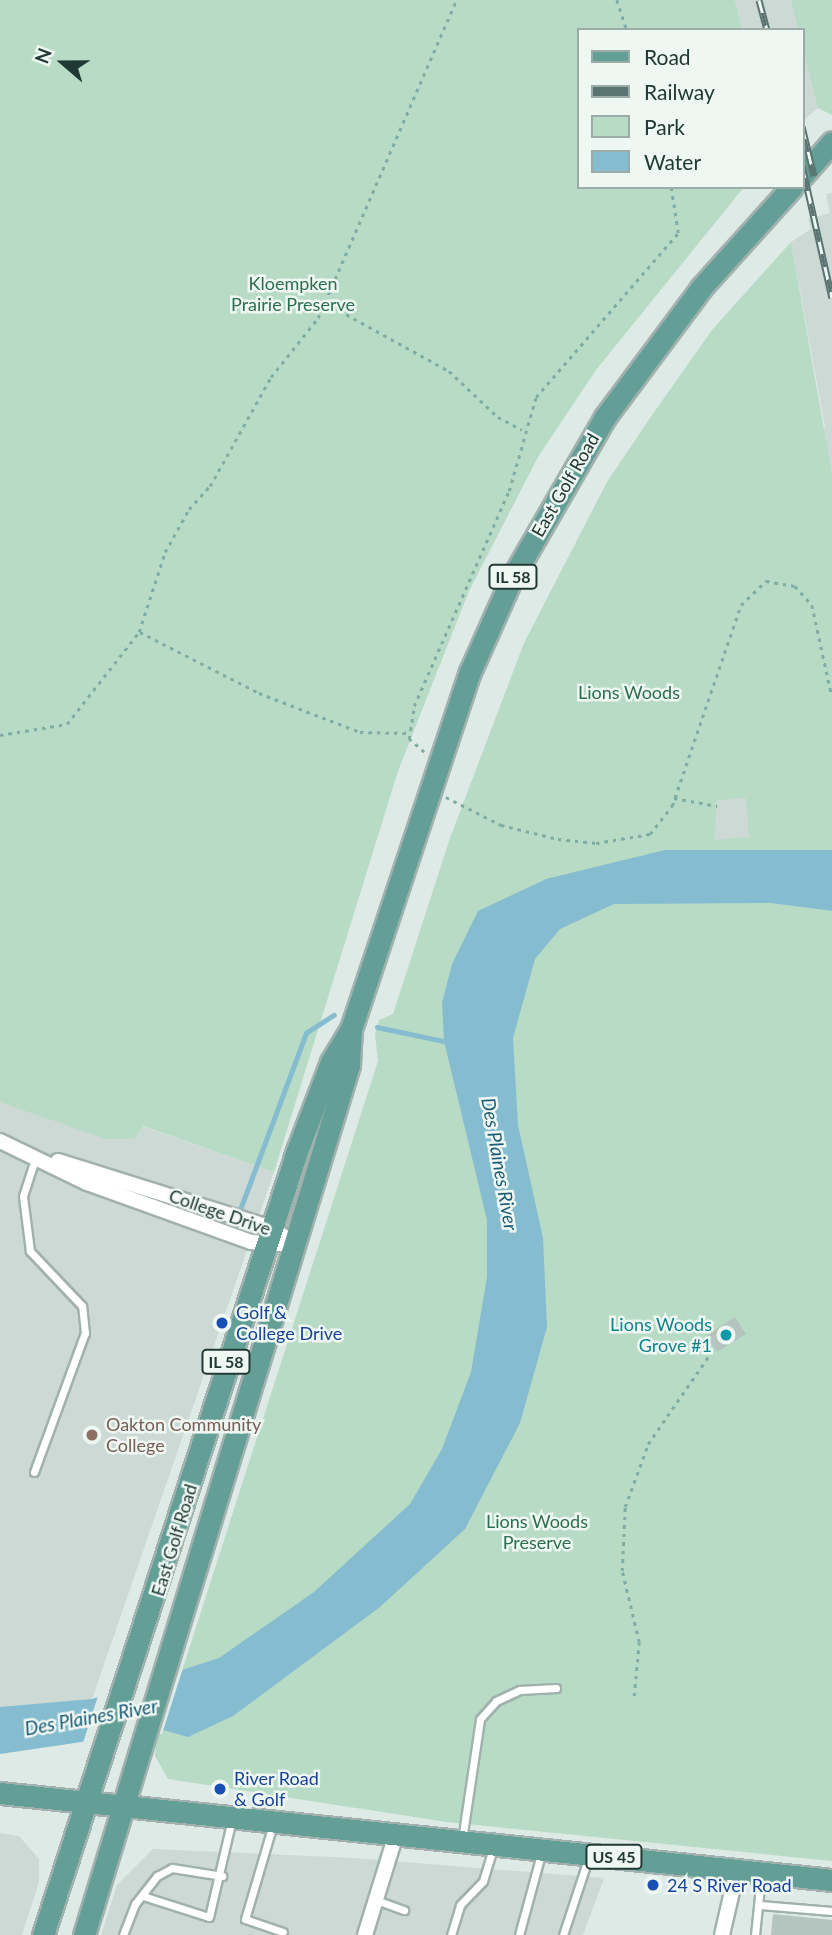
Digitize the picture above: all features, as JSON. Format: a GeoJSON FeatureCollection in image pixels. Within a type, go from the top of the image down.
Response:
{"type":"FeatureCollection","features":[{"type":"Feature","properties":{"kind":"main road"},"geometry":{"type":"LineString","coordinates":[[804,174],[832,142]]}},
{"type":"Feature","properties":{"kind":"main road","name":"East Golf Road"},"geometry":{"type":"LineString","coordinates":[[43,1935],[109,1745],[269,1237],[331,1062],[351,1029],[436,763],[470,672],[557,495],[649,355],[790,189]]}},
{"type":"Feature","properties":{"kind":"main road","name":"East Golf Road"},"geometry":{"type":"LineString","coordinates":[[84,1935],[189,1602],[296,1245],[349,1065],[351,1029]]}},
{"type":"Feature","properties":{"kind":"main road","name":"US 45"},"geometry":{"type":"LineString","coordinates":[[0,1793],[832,1880]]}},
{"type":"Feature","properties":{"kind":"street","name":"College Drive"},"geometry":{"type":"LineString","coordinates":[[0,1141],[296,1245]]}},
{"type":"Feature","properties":{"kind":"street"},"geometry":{"type":"LineString","coordinates":[[365,1935],[396,1834]]}},
{"type":"Feature","properties":{"kind":"street"},"geometry":{"type":"LineString","coordinates":[[722,1935],[737,1870]]}},
{"type":"Feature","properties":{"kind":"lane"},"geometry":{"type":"LineString","coordinates":[[34,1472],[85,1333],[82,1306],[30,1251],[23,1196],[37,1156]]}},
{"type":"Feature","properties":{"kind":"lane"},"geometry":{"type":"LineString","coordinates":[[462,1841],[480,1719],[496,1701],[520,1690],[556,1688]]}},
{"type":"Feature","properties":{"kind":"lane"},"geometry":{"type":"LineString","coordinates":[[143,1896],[209,1917],[222,1876],[232,1816]]}},
{"type":"Feature","properties":{"kind":"lane"},"geometry":{"type":"LineString","coordinates":[[274,1820],[245,1919],[283,1932]]}},
{"type":"Feature","properties":{"kind":"lane"},"geometry":{"type":"LineString","coordinates":[[451,1935],[460,1905],[483,1881],[494,1844]]}},
{"type":"Feature","properties":{"kind":"lane"},"geometry":{"type":"LineString","coordinates":[[519,1935],[542,1849]]}},
{"type":"Feature","properties":{"kind":"lane"},"geometry":{"type":"LineString","coordinates":[[563,1935],[589,1854]]}},
{"type":"Feature","properties":{"kind":"lane"},"geometry":{"type":"LineString","coordinates":[[123,1935],[143,1896],[172,1868],[222,1876]]}},
{"type":"Feature","properties":{"kind":"lane"},"geometry":{"type":"LineString","coordinates":[[755,1935],[762,1873]]}},
{"type":"Feature","properties":{"kind":"lane"},"geometry":{"type":"LineString","coordinates":[[375,1899],[404,1910]]}},
{"type":"Feature","properties":{"kind":"lane"},"geometry":{"type":"LineString","coordinates":[[760,1905],[832,1912]]}},
{"type":"Feature","properties":{"kind":"path"},"geometry":{"type":"LineString","coordinates":[[0,735],[67,724],[139,632],[165,552],[189,509],[210,486],[229,443],[324,302],[456,0]]}},
{"type":"Feature","properties":{"kind":"path"},"geometry":{"type":"LineString","coordinates":[[617,0],[626,28]]}},
{"type":"Feature","properties":{"kind":"path"},"geometry":{"type":"LineString","coordinates":[[408,733],[445,626],[509,491],[523,430],[536,397],[678,233],[671,189]]}},
{"type":"Feature","properties":{"kind":"path"},"geometry":{"type":"LineString","coordinates":[[324,302],[450,371],[498,417],[523,430]]}},
{"type":"Feature","properties":{"kind":"path"},"geometry":{"type":"LineString","coordinates":[[427,790],[501,825],[596,843],[650,834],[674,798],[692,736],[751,590],[783,581],[802,590],[812,606],[832,697]]}},
{"type":"Feature","properties":{"kind":"path"},"geometry":{"type":"LineString","coordinates":[[139,632],[260,693],[360,732],[408,733],[436,763]]}},
{"type":"Feature","properties":{"kind":"path"},"geometry":{"type":"LineString","coordinates":[[674,798],[717,806]]}},
{"type":"Feature","properties":{"kind":"path"},"geometry":{"type":"LineString","coordinates":[[634,1696],[639,1642],[622,1571],[625,1507],[648,1444],[708,1357]]}},
{"type":"Feature","properties":{"kind":"shaded area"},"geometry":{"type":"Polygon","coordinates":[[[735,0],[791,0],[799,28],[742,28],[735,0]]]}},
{"type":"Feature","properties":{"kind":"shaded area"},"geometry":{"type":"Polygon","coordinates":[[[804,47],[818,108],[804,119],[804,47]]]}},
{"type":"Feature","properties":{"kind":"shaded area"},"geometry":{"type":"Polygon","coordinates":[[[832,193],[832,850],[665,850],[825,427],[791,242],[811,229],[808,219],[830,213],[826,194],[832,193]]]}},
{"type":"Feature","properties":{"kind":"shaded area","name":"Oakton Community College"},"geometry":{"type":"Polygon","coordinates":[[[0,1077],[274,1172],[92,1699],[26,1708],[0,1707],[0,1077]]]}},
{"type":"Feature","properties":{"kind":"shaded area"},"geometry":{"type":"Polygon","coordinates":[[[0,1833],[19,1836],[39,1859],[39,1882],[22,1935],[0,1935],[0,1833]]]}},
{"type":"Feature","properties":{"kind":"shaded area"},"geometry":{"type":"Polygon","coordinates":[[[153,1849],[354,1858],[604,1878],[583,1935],[101,1935],[117,1885],[153,1849]]]}},
{"type":"Feature","properties":{"kind":"green space","name":"Kloempken Prairie Preserve"},"geometry":{"type":"Polygon","coordinates":[[[0,0],[735,0],[742,28],[576,28],[576,189],[742,189],[596,370],[538,457],[469,591],[398,771],[274,1172],[143,1126],[134,1139],[106,1139],[0,1102],[0,0]]]}},
{"type":"Feature","properties":{"kind":"green space"},"geometry":{"type":"Polygon","coordinates":[[[791,0],[832,0],[832,115],[818,108],[804,52],[804,28],[798,28],[791,0]]]}},
{"type":"Feature","properties":{"kind":"green space","name":"Lions Woods Preserve"},"geometry":{"type":"Polygon","coordinates":[[[791,242],[832,475],[832,850],[666,850],[645,902],[770,903],[832,911],[832,1861],[447,1822],[168,1779],[155,1756],[156,1735],[163,1730],[378,1061],[375,1034],[379,1020],[393,1014],[450,838],[524,643],[607,482],[712,330],[791,242]],[[746,798],[717,800],[714,840],[749,837],[746,798]]]}},
{"type":"Feature","properties":{"kind":"water","name":"Des Plaines River"},"geometry":{"type":"Polygon","coordinates":[[[665,850],[832,850],[832,911],[770,903],[614,904],[560,929],[535,959],[513,1038],[518,1125],[543,1238],[547,1327],[520,1423],[465,1529],[380,1607],[233,1716],[188,1737],[163,1730],[0,1754],[0,1707],[92,1699],[219,1658],[314,1592],[410,1504],[442,1449],[471,1372],[487,1277],[487,1220],[444,1041],[442,1003],[452,964],[478,911],[546,879],[665,850]]]}},
{"type":"Feature","properties":{"kind":"pier"},"geometry":{"type":"Polygon","coordinates":[[[183,1668],[162,1734],[81,1749],[99,1693],[183,1668]]]}},
{"type":"Feature","properties":{"kind":"building","name":"Lions Woods Grove #1"},"geometry":{"type":"Polygon","coordinates":[[[735,1317],[746,1334],[717,1352],[706,1336],[735,1317]]]}},
{"type":"Feature","properties":{"kind":"building"},"geometry":{"type":"Polygon","coordinates":[[[773,1914],[832,1920],[832,1935],[771,1935],[773,1914]]]}},
{"type":"Feature","properties":{"kind":"waterway"},"geometry":{"type":"LineString","coordinates":[[241,1207],[306,1033],[334,1015]]}},
{"type":"Feature","properties":{"kind":"waterway"},"geometry":{"type":"LineString","coordinates":[[377,1027],[448,1042]]}},
{"type":"Feature","properties":{"kind":"railway"},"geometry":{"type":"LineString","coordinates":[[759,0],[766,28]]}},
{"type":"Feature","properties":{"kind":"railway"},"geometry":{"type":"LineString","coordinates":[[804,134],[814,176]]}},
{"type":"Feature","properties":{"kind":"railway"},"geometry":{"type":"LineString","coordinates":[[804,174],[832,298]]}},
{"type":"Feature","properties":{"kind":"place","name":"Golf & College Drive"},"geometry":{"type":"Point","coordinates":[222,1323]}},
{"type":"Feature","properties":{"kind":"place","name":"Lions Woods Grove #1"},"geometry":{"type":"Point","coordinates":[726,1335]}},
{"type":"Feature","properties":{"kind":"place","name":"Oakton Community College"},"geometry":{"type":"Point","coordinates":[92,1435]}},
{"type":"Feature","properties":{"kind":"place","name":"River Road & Golf"},"geometry":{"type":"Point","coordinates":[220,1789]}},
{"type":"Feature","properties":{"kind":"place","name":"24 S River Road"},"geometry":{"type":"Point","coordinates":[653,1885]}},
{"type":"Feature","properties":{"kind":"park label","name":"Lions Woods"},"geometry":{"type":"Point","coordinates":[629,692]}}]}
